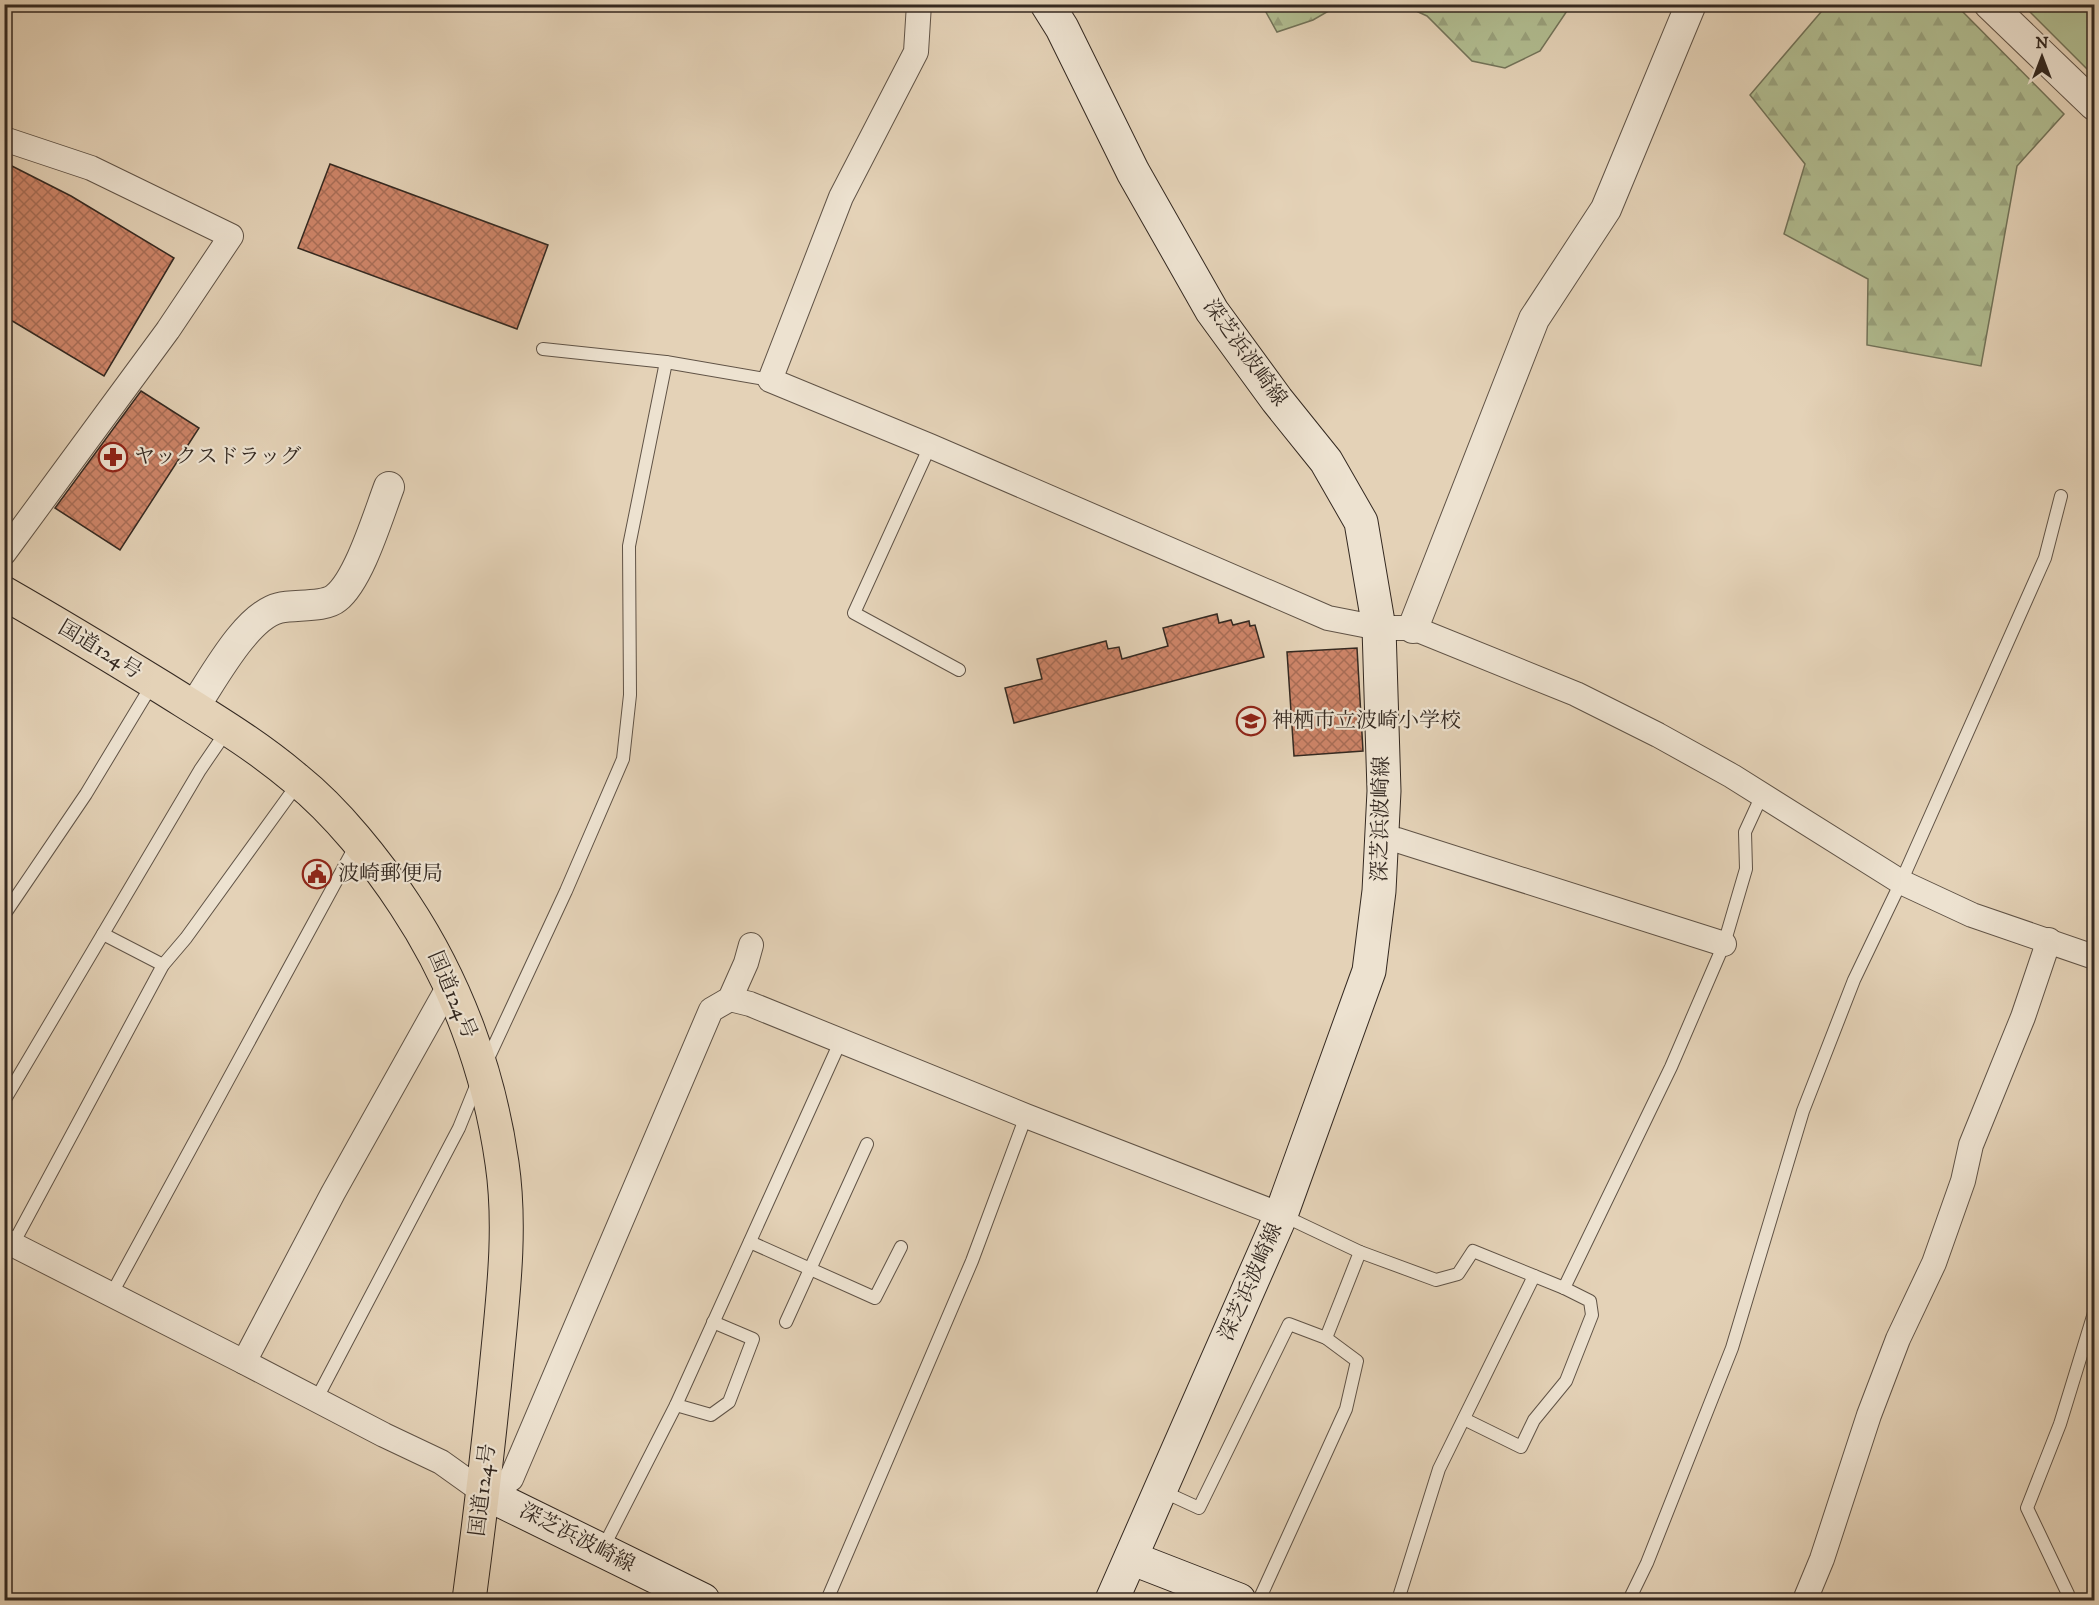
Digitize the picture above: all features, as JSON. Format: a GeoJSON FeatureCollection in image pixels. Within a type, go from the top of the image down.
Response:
{"type":"FeatureCollection","features":[{"type":"Feature","properties":{"kind":"highway","name":"国道124号"},"geometry":{"type":"LineString","coordinates":[[4,592],[228,728],[299,781],[358,842],[392,885],[426,936],[450,984],[469,1029],[482,1072],[502,1164],[505,1209],[501,1319],[469,1600]]}},
{"type":"Feature","properties":{"kind":"main road","name":"深芝浜波崎線"},"geometry":{"type":"LineString","coordinates":[[1047,4],[1062,28],[1133,172],[1212,311],[1277,400],[1326,461],[1361,522],[1378,628],[1384,791],[1379,891],[1369,971],[1281,1215],[1112,1600]]}},
{"type":"Feature","properties":{"kind":"main road","name":"深芝浜波崎線"},"geometry":{"type":"LineString","coordinates":[[483,1491],[703,1600]]}},
{"type":"Feature","properties":{"kind":"main road"},"geometry":{"type":"LineString","coordinates":[[1131,1558],[1239,1600]]}},
{"type":"Feature","properties":{"kind":"street"},"geometry":{"type":"LineString","coordinates":[[920,4],[916,52],[841,197],[770,380],[930,446],[1328,618],[1378,628],[1413,628],[1576,694],[1658,735],[1762,795],[1901,882],[1972,915],[2094,957]]}},
{"type":"Feature","properties":{"kind":"street"},"geometry":{"type":"LineString","coordinates":[[1413,628],[1534,319],[1606,209],[1691,4]]}},
{"type":"Feature","properties":{"kind":"street"},"geometry":{"type":"LineString","coordinates":[[1989,4],[2094,105]]}},
{"type":"Feature","properties":{"kind":"street"},"geometry":{"type":"LineString","coordinates":[[4,139],[91,168],[231,236],[168,330],[4,553]]}},
{"type":"Feature","properties":{"kind":"street"},"geometry":{"type":"LineString","coordinates":[[194,707],[246,630],[259,618],[276,609],[296,605],[327,604],[347,586],[362,557],[389,487]]}},
{"type":"Feature","properties":{"kind":"street"},"geometry":{"type":"LineString","coordinates":[[1382,839],[1397,840],[1724,944]]}},
{"type":"Feature","properties":{"kind":"street"},"geometry":{"type":"LineString","coordinates":[[1805,1600],[1822,1559],[1869,1415],[1898,1339],[1934,1263],[1963,1181],[1971,1145],[2023,1017],[2049,940]]}},
{"type":"Feature","properties":{"kind":"street"},"geometry":{"type":"LineString","coordinates":[[9,1242],[452,1468],[483,1491],[511,1479],[711,1010],[730,999],[746,963],[751,945]]}},
{"type":"Feature","properties":{"kind":"street"},"geometry":{"type":"LineString","coordinates":[[244,1362],[333,1193],[450,984]]}},
{"type":"Feature","properties":{"kind":"street"},"geometry":{"type":"LineString","coordinates":[[730,999],[1281,1215]]}},
{"type":"Feature","properties":{"kind":"lane"},"geometry":{"type":"LineString","coordinates":[[543,349],[666,362],[770,380]]}},
{"type":"Feature","properties":{"kind":"lane"},"geometry":{"type":"LineString","coordinates":[[316,1400],[459,1128],[623,759],[630,695],[629,546],[666,362]]}},
{"type":"Feature","properties":{"kind":"lane"},"geometry":{"type":"LineString","coordinates":[[930,446],[854,613],[959,670]]}},
{"type":"Feature","properties":{"kind":"lane"},"geometry":{"type":"LineString","coordinates":[[1629,1600],[1647,1563],[1732,1348],[1803,1112],[1854,980],[1901,882],[2044,558],[2061,496]]}},
{"type":"Feature","properties":{"kind":"lane"},"geometry":{"type":"LineString","coordinates":[[4,915],[86,794],[154,682]]}},
{"type":"Feature","properties":{"kind":"lane"},"geometry":{"type":"LineString","coordinates":[[4,1101],[200,770],[228,728]]}},
{"type":"Feature","properties":{"kind":"lane"},"geometry":{"type":"LineString","coordinates":[[9,1242],[163,965],[186,938],[299,781]]}},
{"type":"Feature","properties":{"kind":"lane"},"geometry":{"type":"LineString","coordinates":[[1564,1288],[1671,1067],[1724,944],[1746,869],[1745,832],[1762,795]]}},
{"type":"Feature","properties":{"kind":"lane"},"geometry":{"type":"LineString","coordinates":[[111,1295],[358,842]]}},
{"type":"Feature","properties":{"kind":"lane"},"geometry":{"type":"LineString","coordinates":[[103,934],[163,965]]}},
{"type":"Feature","properties":{"kind":"lane"},"geometry":{"type":"LineString","coordinates":[[602,1551],[676,1405],[841,1041]]}},
{"type":"Feature","properties":{"kind":"lane"},"geometry":{"type":"LineString","coordinates":[[827,1600],[972,1261],[1026,1116]]}},
{"type":"Feature","properties":{"kind":"lane"},"geometry":{"type":"LineString","coordinates":[[786,1322],[867,1144]]}},
{"type":"Feature","properties":{"kind":"lane"},"geometry":{"type":"LineString","coordinates":[[1281,1215],[1360,1252],[1436,1280],[1458,1274],[1473,1251],[1564,1288],[1590,1302],[1592,1315],[1566,1381],[1534,1420],[1521,1447],[1464,1419]]}},
{"type":"Feature","properties":{"kind":"lane"},"geometry":{"type":"LineString","coordinates":[[750,1242],[875,1298],[901,1247]]}},
{"type":"Feature","properties":{"kind":"lane"},"geometry":{"type":"LineString","coordinates":[[1326,1338],[1360,1252]]}},
{"type":"Feature","properties":{"kind":"lane"},"geometry":{"type":"LineString","coordinates":[[1398,1600],[1439,1469],[1534,1276]]}},
{"type":"Feature","properties":{"kind":"lane"},"geometry":{"type":"LineString","coordinates":[[2065,1600],[2068,1594],[2027,1508],[2060,1424],[2094,1313]]}},
{"type":"Feature","properties":{"kind":"lane"},"geometry":{"type":"LineString","coordinates":[[676,1405],[711,1415],[729,1402],[753,1339],[713,1322]]}},
{"type":"Feature","properties":{"kind":"lane"},"geometry":{"type":"LineString","coordinates":[[1160,1490],[1199,1508],[1289,1324],[1326,1338],[1357,1361],[1346,1409],[1259,1600]]}},
{"type":"Feature","properties":{"kind":"green space"},"geometry":{"type":"Polygon","coordinates":[[[1262,5],[1339,5],[1313,20],[1277,32],[1262,5]]]}},
{"type":"Feature","properties":{"kind":"green space"},"geometry":{"type":"Polygon","coordinates":[[[1403,5],[1571,5],[1540,51],[1505,68],[1472,61],[1427,16],[1403,5]]]}},
{"type":"Feature","properties":{"kind":"green space"},"geometry":{"type":"Polygon","coordinates":[[[1827,5],[1956,5],[2064,114],[2017,166],[1981,366],[1867,345],[1868,279],[1784,234],[1805,164],[1750,95],[1827,5]]]}},
{"type":"Feature","properties":{"kind":"green space"},"geometry":{"type":"Polygon","coordinates":[[[2023,5],[2094,5],[2094,76],[2023,5]]]}},
{"type":"Feature","properties":{"kind":"building"},"geometry":{"type":"Polygon","coordinates":[[[4,162],[71,196],[174,258],[104,376],[4,316],[4,162]]]}},
{"type":"Feature","properties":{"kind":"building"},"geometry":{"type":"Polygon","coordinates":[[[330,164],[548,245],[517,329],[298,248],[330,164]]]}},
{"type":"Feature","properties":{"kind":"building"},"geometry":{"type":"Polygon","coordinates":[[[141,391],[199,428],[120,550],[55,508],[141,391]]]}},
{"type":"Feature","properties":{"kind":"building"},"geometry":{"type":"Polygon","coordinates":[[[1217,614],[1219,623],[1231,620],[1233,625],[1249,621],[1250,626],[1255,625],[1264,657],[1014,723],[1005,688],[1042,679],[1037,659],[1106,641],[1108,649],[1119,647],[1122,659],[1168,646],[1163,628],[1217,614]]]}},
{"type":"Feature","properties":{"kind":"building"},"geometry":{"type":"Polygon","coordinates":[[[1357,648],[1363,751],[1294,756],[1287,652],[1357,648]]]}},
{"type":"Feature","properties":{"kind":"place","name":"ヤックスドラッグ"},"geometry":{"type":"Point","coordinates":[113,457]}},
{"type":"Feature","properties":{"kind":"place","name":"神栖市立波崎小学校"},"geometry":{"type":"Point","coordinates":[1251,721]}},
{"type":"Feature","properties":{"kind":"place","name":"波崎郵便局"},"geometry":{"type":"Point","coordinates":[317,874]}}]}
